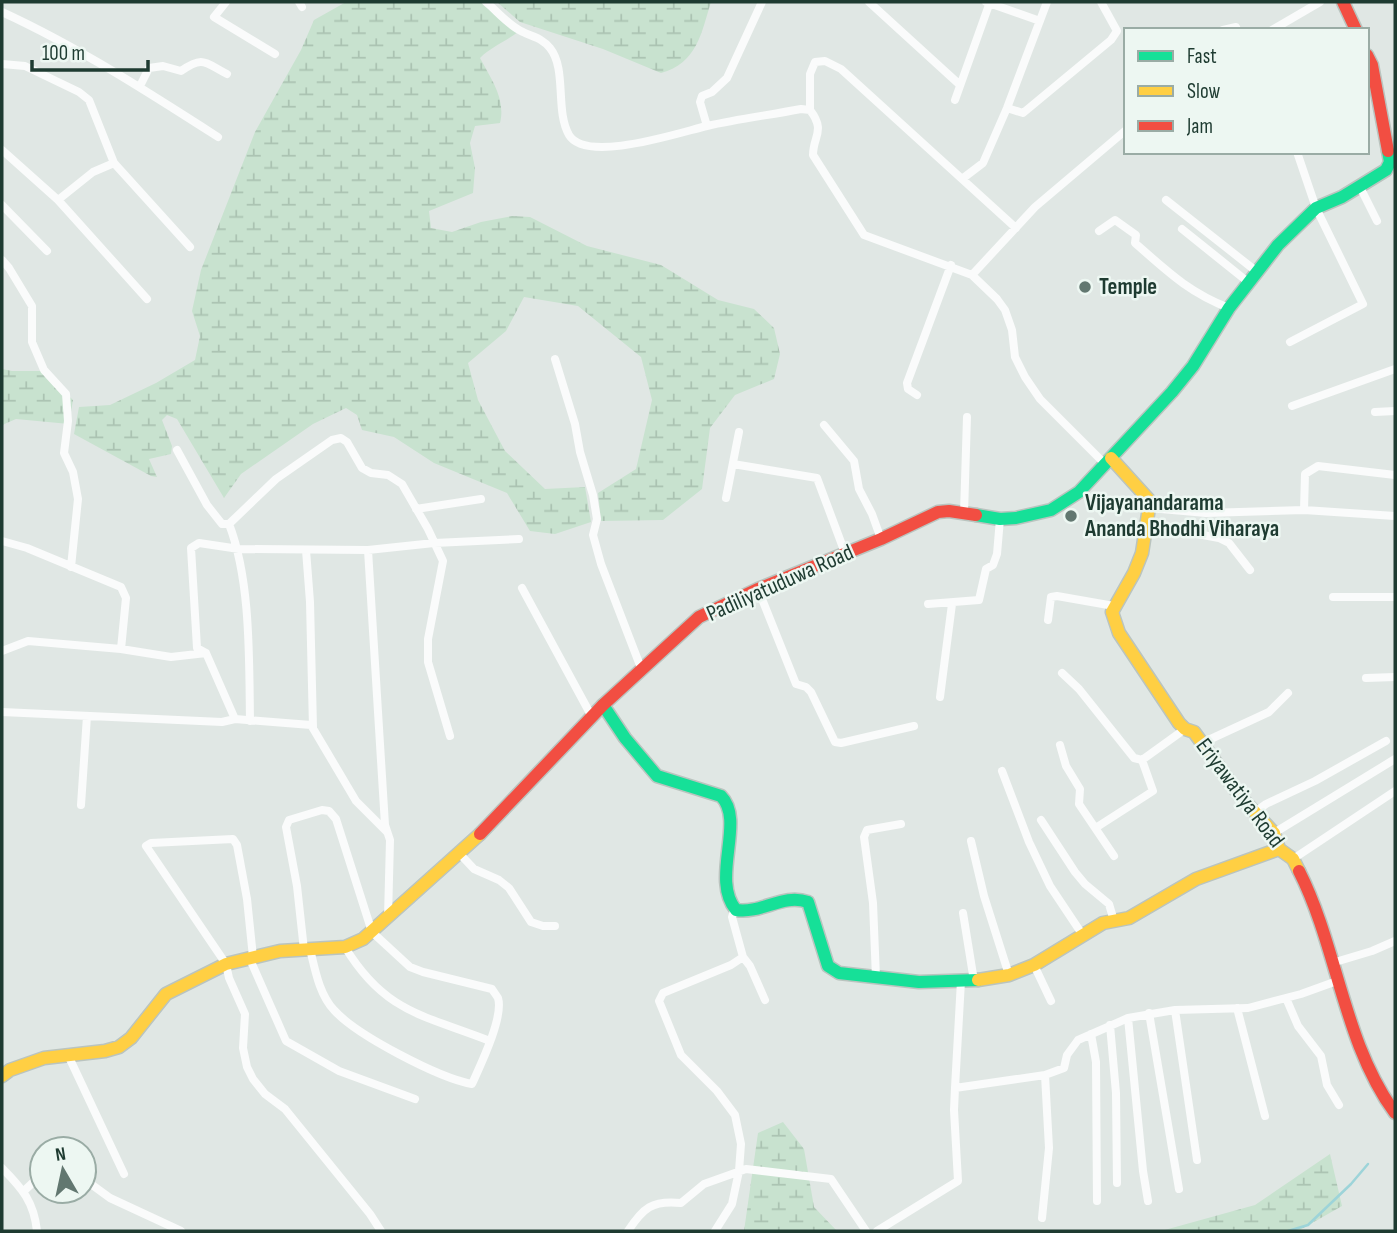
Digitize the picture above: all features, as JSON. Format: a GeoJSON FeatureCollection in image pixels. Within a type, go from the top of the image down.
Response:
{"type":"FeatureCollection","features":[{"type":"Feature","properties":{"kind":"street"},"geometry":{"type":"LineString","coordinates":[[226,2],[214,17],[275,54]]}},
{"type":"Feature","properties":{"kind":"street"},"geometry":{"type":"LineString","coordinates":[[486,2],[522,32],[536,36],[551,49],[559,76],[562,112],[568,134],[580,144],[603,147],[639,145],[707,126],[801,109],[810,110]]}},
{"type":"Feature","properties":{"kind":"street"},"geometry":{"type":"LineString","coordinates":[[707,126],[702,96],[712,92],[727,78],[762,2]]}},
{"type":"Feature","properties":{"kind":"street"},"geometry":{"type":"LineString","coordinates":[[869,2],[960,85]]}},
{"type":"Feature","properties":{"kind":"street"},"geometry":{"type":"LineString","coordinates":[[955,100],[989,2],[1040,21]]}},
{"type":"Feature","properties":{"kind":"street"},"geometry":{"type":"LineString","coordinates":[[962,179],[983,163],[1007,108],[1046,2]]}},
{"type":"Feature","properties":{"kind":"street"},"geometry":{"type":"LineString","coordinates":[[1007,108],[1023,113],[1111,40],[1117,31],[1101,2]]}},
{"type":"Feature","properties":{"kind":"street"},"geometry":{"type":"LineString","coordinates":[[1275,28],[1320,2]]}},
{"type":"Feature","properties":{"kind":"street"},"geometry":{"type":"LineString","coordinates":[[1343,2],[1355,28]]}},
{"type":"Feature","properties":{"kind":"street"},"geometry":{"type":"LineString","coordinates":[[2,12],[37,28],[140,86],[218,137]]}},
{"type":"Feature","properties":{"kind":"street"},"geometry":{"type":"LineString","coordinates":[[1369,59],[1393,162]]}},
{"type":"Feature","properties":{"kind":"street"},"geometry":{"type":"LineString","coordinates":[[140,86],[149,68],[163,66],[181,71],[201,61],[227,74]]}},
{"type":"Feature","properties":{"kind":"street"},"geometry":{"type":"LineString","coordinates":[[1016,228],[841,69],[825,61],[815,62],[810,74],[810,110],[816,117],[819,136],[813,147],[813,155],[864,234],[972,275],[1005,310],[1012,330],[1015,357],[1040,399],[1150,501],[1149,525],[1142,553],[1132,580],[1114,606],[1051,597],[1048,620]]}},
{"type":"Feature","properties":{"kind":"street"},"geometry":{"type":"LineString","coordinates":[[2,64],[25,66],[79,92],[89,100],[114,163],[190,247]]}},
{"type":"Feature","properties":{"kind":"street"},"geometry":{"type":"LineString","coordinates":[[972,275],[1035,207],[1124,132]]}},
{"type":"Feature","properties":{"kind":"street"},"geometry":{"type":"LineString","coordinates":[[2,150],[58,200],[147,299]]}},
{"type":"Feature","properties":{"kind":"street"},"geometry":{"type":"LineString","coordinates":[[1290,342],[1363,304],[1316,208],[1298,154]]}},
{"type":"Feature","properties":{"kind":"street","name":"Padiliyatuduwa Road"},"geometry":{"type":"LineString","coordinates":[[2,1076],[10,1070],[44,1058],[105,1051],[126,1043],[166,994],[226,964],[251,957],[307,949],[352,946],[372,932],[495,820],[603,705],[699,617],[938,512],[1000,519],[1052,510],[1079,492],[1186,374],[1229,308],[1278,244],[1316,208],[1360,187],[1382,173],[1393,162]]}},
{"type":"Feature","properties":{"kind":"street"},"geometry":{"type":"LineString","coordinates":[[58,200],[93,172],[114,163]]}},
{"type":"Feature","properties":{"kind":"street"},"geometry":{"type":"LineString","coordinates":[[1360,187],[1377,221]]}},
{"type":"Feature","properties":{"kind":"street"},"geometry":{"type":"LineString","coordinates":[[1166,200],[1256,271]]}},
{"type":"Feature","properties":{"kind":"street"},"geometry":{"type":"LineString","coordinates":[[2,205],[47,251]]}},
{"type":"Feature","properties":{"kind":"street"},"geometry":{"type":"LineString","coordinates":[[1099,231],[1115,220],[1136,235],[1135,243],[1178,281],[1203,298],[1229,308]]}},
{"type":"Feature","properties":{"kind":"street"},"geometry":{"type":"LineString","coordinates":[[1182,229],[1248,282]]}},
{"type":"Feature","properties":{"kind":"street"},"geometry":{"type":"LineString","coordinates":[[2,260],[32,306],[32,342],[44,370],[66,394],[68,421],[64,453],[73,472],[78,499],[71,567]]}},
{"type":"Feature","properties":{"kind":"street"},"geometry":{"type":"LineString","coordinates":[[917,395],[908,390],[907,383],[951,265]]}},
{"type":"Feature","properties":{"kind":"street"},"geometry":{"type":"LineString","coordinates":[[555,359],[593,495],[597,519],[593,535],[595,544],[641,668]]}},
{"type":"Feature","properties":{"kind":"street"},"geometry":{"type":"LineString","coordinates":[[1292,406],[1395,369]]}},
{"type":"Feature","properties":{"kind":"street"},"geometry":{"type":"LineString","coordinates":[[1375,412],[1395,411]]}},
{"type":"Feature","properties":{"kind":"street"},"geometry":{"type":"LineString","coordinates":[[964,514],[967,417]]}},
{"type":"Feature","properties":{"kind":"street"},"geometry":{"type":"LineString","coordinates":[[824,425],[854,461],[859,489],[881,539]]}},
{"type":"Feature","properties":{"kind":"street"},"geometry":{"type":"LineString","coordinates":[[726,498],[739,432]]}},
{"type":"Feature","properties":{"kind":"street"},"geometry":{"type":"LineString","coordinates":[[177,450],[207,505],[222,524],[229,524],[276,479],[332,440],[341,438],[348,442],[362,468],[371,473],[388,475],[402,484],[443,561],[428,639],[428,662],[450,736]]}},
{"type":"Feature","properties":{"kind":"street"},"geometry":{"type":"LineString","coordinates":[[733,464],[817,478],[845,553]]}},
{"type":"Feature","properties":{"kind":"street"},"geometry":{"type":"LineString","coordinates":[[1304,510],[1305,474],[1318,466],[1395,475]]}},
{"type":"Feature","properties":{"kind":"street"},"geometry":{"type":"LineString","coordinates":[[416,509],[481,499]]}},
{"type":"Feature","properties":{"kind":"street"},"geometry":{"type":"LineString","coordinates":[[1150,508],[1206,513],[1304,510],[1395,516]]}},
{"type":"Feature","properties":{"kind":"street"},"geometry":{"type":"LineString","coordinates":[[928,604],[979,600],[986,569],[993,565],[997,554],[1000,519]]}},
{"type":"Feature","properties":{"kind":"street"},"geometry":{"type":"LineString","coordinates":[[229,524],[239,549],[248,643],[250,720]]}},
{"type":"Feature","properties":{"kind":"street"},"geometry":{"type":"LineString","coordinates":[[1149,525],[1219,538],[1229,543],[1250,570]]}},
{"type":"Feature","properties":{"kind":"street"},"geometry":{"type":"LineString","coordinates":[[235,719],[206,653],[197,648],[191,548],[200,543],[239,549],[368,550],[435,543],[519,539]]}},
{"type":"Feature","properties":{"kind":"street"},"geometry":{"type":"LineString","coordinates":[[2,541],[27,548],[121,587],[125,598],[121,649]]}},
{"type":"Feature","properties":{"kind":"street"},"geometry":{"type":"LineString","coordinates":[[368,550],[385,825],[390,840],[388,917]]}},
{"type":"Feature","properties":{"kind":"street"},"geometry":{"type":"LineString","coordinates":[[306,551],[313,728]]}},
{"type":"Feature","properties":{"kind":"street"},"geometry":{"type":"LineString","coordinates":[[522,588],[592,717]]}},
{"type":"Feature","properties":{"kind":"street"},"geometry":{"type":"LineString","coordinates":[[758,589],[796,684],[811,692],[835,742],[841,743],[914,726]]}},
{"type":"Feature","properties":{"kind":"street"},"geometry":{"type":"LineString","coordinates":[[1333,597],[1395,597]]}},
{"type":"Feature","properties":{"kind":"street"},"geometry":{"type":"LineString","coordinates":[[940,697],[952,604]]}},
{"type":"Feature","properties":{"kind":"street","name":"Eriyawatiya Road"},"geometry":{"type":"LineString","coordinates":[[1114,606],[1112,612],[1119,633],[1185,729],[1194,732],[1240,796],[1274,833],[1279,849],[1293,859],[1305,883],[1372,1076],[1395,1113]]}},
{"type":"Feature","properties":{"kind":"street"},"geometry":{"type":"LineString","coordinates":[[2,650],[28,641],[121,649],[172,657],[206,653]]}},
{"type":"Feature","properties":{"kind":"street"},"geometry":{"type":"LineString","coordinates":[[1062,673],[1079,689],[1134,758],[1142,760],[1185,729]]}},
{"type":"Feature","properties":{"kind":"street"},"geometry":{"type":"LineString","coordinates":[[1366,678],[1395,677]]}},
{"type":"Feature","properties":{"kind":"street"},"geometry":{"type":"LineString","coordinates":[[1202,743],[1269,712],[1288,693]]}},
{"type":"Feature","properties":{"kind":"street"},"geometry":{"type":"LineString","coordinates":[[603,705],[625,738],[657,776],[721,796],[727,802],[730,818],[726,887],[732,906],[740,912],[752,912],[795,897],[803,898],[808,902],[828,966],[839,973],[919,982],[968,981],[1009,975],[1034,965],[1103,922],[1129,918],[1196,878],[1279,849]]}},
{"type":"Feature","properties":{"kind":"street"},"geometry":{"type":"LineString","coordinates":[[2,712],[222,722],[235,719],[311,725],[356,800],[387,832]]}},
{"type":"Feature","properties":{"kind":"street"},"geometry":{"type":"LineString","coordinates":[[80,805],[87,716]]}},
{"type":"Feature","properties":{"kind":"street"},"geometry":{"type":"LineString","coordinates":[[1255,812],[1385,741]]}},
{"type":"Feature","properties":{"kind":"street"},"geometry":{"type":"LineString","coordinates":[[1060,745],[1066,766],[1080,789],[1079,804],[1114,856]]}},
{"type":"Feature","properties":{"kind":"street"},"geometry":{"type":"LineString","coordinates":[[1274,833],[1395,759]]}},
{"type":"Feature","properties":{"kind":"street"},"geometry":{"type":"LineString","coordinates":[[1097,827],[1153,791],[1142,760]]}},
{"type":"Feature","properties":{"kind":"street"},"geometry":{"type":"LineString","coordinates":[[1002,771],[1050,886],[1082,934]]}},
{"type":"Feature","properties":{"kind":"street"},"geometry":{"type":"LineString","coordinates":[[1293,859],[1395,790]]}},
{"type":"Feature","properties":{"kind":"street"},"geometry":{"type":"LineString","coordinates":[[322,810],[329,811],[335,819],[372,932],[410,967],[492,989],[498,997],[490,1041],[472,1084],[438,1073],[357,1031],[332,1009],[307,949],[286,827],[289,820],[322,810]]}},
{"type":"Feature","properties":{"kind":"street"},"geometry":{"type":"LineString","coordinates":[[1041,820],[1080,878],[1109,904],[1114,921]]}},
{"type":"Feature","properties":{"kind":"street"},"geometry":{"type":"LineString","coordinates":[[876,978],[873,902],[864,837],[867,830],[901,824]]}},
{"type":"Feature","properties":{"kind":"street"},"geometry":{"type":"LineString","coordinates":[[381,1231],[285,1109],[265,1094],[253,1079],[243,1048],[245,1014],[229,978],[226,964],[146,846],[151,843],[233,839],[237,845],[247,899],[251,957],[286,1041],[339,1071],[415,1100]]}},
{"type":"Feature","properties":{"kind":"street"},"geometry":{"type":"LineString","coordinates":[[971,841],[984,896],[1009,975]]}},
{"type":"Feature","properties":{"kind":"street"},"geometry":{"type":"LineString","coordinates":[[458,853],[474,869],[499,880],[509,888],[531,922],[555,926]]}},
{"type":"Feature","properties":{"kind":"street"},"geometry":{"type":"LineString","coordinates":[[735,908],[733,917],[743,957],[750,966],[765,1000]]}},
{"type":"Feature","properties":{"kind":"street"},"geometry":{"type":"LineString","coordinates":[[877,1231],[958,1181],[955,1088],[968,981],[963,913]]}},
{"type":"Feature","properties":{"kind":"street"},"geometry":{"type":"LineString","coordinates":[[1332,963],[1395,941]]}},
{"type":"Feature","properties":{"kind":"street"},"geometry":{"type":"LineString","coordinates":[[345,947],[358,969],[373,986],[394,1002],[408,1010],[490,1041]]}},
{"type":"Feature","properties":{"kind":"street"},"geometry":{"type":"LineString","coordinates":[[715,1231],[732,1204],[738,1171],[741,1144],[735,1115],[717,1091],[681,1055],[659,1001],[663,993],[731,965],[743,957]]}},
{"type":"Feature","properties":{"kind":"street"},"geometry":{"type":"LineString","coordinates":[[1034,965],[1051,1001]]}},
{"type":"Feature","properties":{"kind":"street"},"geometry":{"type":"LineString","coordinates":[[955,1088],[1045,1075],[1064,1068],[1067,1055],[1078,1040],[1128,1018],[1175,1010],[1248,1007],[1337,981]]}},
{"type":"Feature","properties":{"kind":"street"},"geometry":{"type":"LineString","coordinates":[[1286,998],[1298,1026],[1321,1056],[1327,1085],[1339,1105]]}},
{"type":"Feature","properties":{"kind":"street"},"geometry":{"type":"LineString","coordinates":[[1237,1008],[1265,1115]]}},
{"type":"Feature","properties":{"kind":"street"},"geometry":{"type":"LineString","coordinates":[[1175,1010],[1197,1160]]}},
{"type":"Feature","properties":{"kind":"street"},"geometry":{"type":"LineString","coordinates":[[1149,1013],[1179,1189]]}},
{"type":"Feature","properties":{"kind":"street"},"geometry":{"type":"LineString","coordinates":[[1128,1018],[1148,1201]]}},
{"type":"Feature","properties":{"kind":"street"},"geometry":{"type":"LineString","coordinates":[[1110,1025],[1116,1093],[1117,1183]]}},
{"type":"Feature","properties":{"kind":"street"},"geometry":{"type":"LineString","coordinates":[[1091,1034],[1096,1062],[1097,1201]]}},
{"type":"Feature","properties":{"kind":"street"},"geometry":{"type":"LineString","coordinates":[[68,1055],[124,1174]]}},
{"type":"Feature","properties":{"kind":"street"},"geometry":{"type":"LineString","coordinates":[[1042,1218],[1049,1148],[1045,1075]]}},
{"type":"Feature","properties":{"kind":"street"},"geometry":{"type":"LineString","coordinates":[[2,1168],[25,1190],[36,1220],[37,1231]]}},
{"type":"Feature","properties":{"kind":"street"},"geometry":{"type":"LineString","coordinates":[[628,1231],[641,1212],[664,1201],[681,1203],[704,1184],[746,1169],[831,1179],[866,1231]]}},
{"type":"Feature","properties":{"kind":"street"},"geometry":{"type":"LineString","coordinates":[[25,1190],[28,1187]]}},
{"type":"Feature","properties":{"kind":"street"},"geometry":{"type":"LineString","coordinates":[[98,1190],[181,1231]]}},
{"type":"Feature","properties":{"kind":"green space"},"geometry":{"type":"Polygon","coordinates":[[[346,2],[483,2],[518,32],[480,58],[499,97],[501,114],[500,123],[475,126],[470,143],[475,168],[473,193],[429,211],[431,228],[452,232],[481,222],[512,216],[530,217],[587,246],[661,265],[718,300],[754,309],[774,328],[780,354],[774,379],[735,395],[710,428],[702,489],[663,520],[601,521],[598,493],[636,469],[652,400],[641,357],[578,306],[524,297],[506,331],[468,363],[478,400],[505,451],[545,489],[585,487],[591,522],[555,534],[530,531],[507,493],[434,463],[394,437],[362,430],[357,415],[346,408],[313,424],[241,474],[224,498],[177,419],[167,415],[162,420],[172,446],[171,454],[149,459],[157,477],[74,434],[79,407],[110,405],[195,360],[200,336],[192,311],[201,270],[255,132],[301,50],[314,20],[346,2]]]}},
{"type":"Feature","properties":{"kind":"green space"},"geometry":{"type":"Polygon","coordinates":[[[497,2],[711,2],[700,36],[690,55],[683,62],[661,73],[603,49],[520,22],[497,2]]]}},
{"type":"Feature","properties":{"kind":"green space"},"geometry":{"type":"Polygon","coordinates":[[[2,369],[43,371],[73,400],[69,424],[16,419],[2,425],[2,369]]]}},
{"type":"Feature","properties":{"kind":"green space"},"geometry":{"type":"Polygon","coordinates":[[[783,1122],[804,1149],[814,1207],[837,1231],[744,1231],[758,1133],[783,1122]]]}},
{"type":"Feature","properties":{"kind":"green space"},"geometry":{"type":"Polygon","coordinates":[[[1330,1154],[1342,1206],[1298,1231],[1161,1231],[1255,1205],[1330,1154]]]}},
{"type":"Feature","properties":{"kind":"waterway"},"geometry":{"type":"LineString","coordinates":[[1288,1231],[1308,1225],[1368,1164]]}},
{"type":"Feature","properties":{"kind":"traffic: fast"},"geometry":{"type":"LineString","coordinates":[[976,515],[1000,519],[1016,518],[1051,510],[1079,492],[1193,366],[1229,308],[1278,245],[1316,208],[1342,197],[1386,170],[1390,162],[1388,151]]}},
{"type":"Feature","properties":{"kind":"traffic: fast"},"geometry":{"type":"LineString","coordinates":[[603,705],[625,738],[657,776],[721,796],[728,807],[730,820],[726,883],[736,910],[755,909],[790,900],[808,902],[828,966],[839,973],[919,982],[978,980]]}},
{"type":"Feature","properties":{"kind":"traffic: slow"},"geometry":{"type":"LineString","coordinates":[[1111,458],[1150,501],[1142,553],[1112,612],[1119,633],[1179,723],[1194,732],[1240,796],[1274,833],[1279,849],[1293,859],[1299,871]]}},
{"type":"Feature","properties":{"kind":"traffic: slow"},"geometry":{"type":"LineString","coordinates":[[2,1076],[10,1070],[44,1058],[119,1047],[131,1038],[166,994],[226,964],[280,951],[345,947],[363,939],[480,834]]}},
{"type":"Feature","properties":{"kind":"traffic: slow"},"geometry":{"type":"LineString","coordinates":[[978,980],[1009,975],[1034,965],[1103,923],[1129,918],[1196,879],[1279,849]]}},
{"type":"Feature","properties":{"kind":"traffic: jam"},"geometry":{"type":"LineString","coordinates":[[1343,2],[1355,28]]}},
{"type":"Feature","properties":{"kind":"traffic: jam"},"geometry":{"type":"LineString","coordinates":[[1369,59],[1388,151]]}},
{"type":"Feature","properties":{"kind":"traffic: jam"},"geometry":{"type":"LineString","coordinates":[[480,834],[603,705],[699,617],[938,512],[976,515]]}},
{"type":"Feature","properties":{"kind":"traffic: jam"},"geometry":{"type":"LineString","coordinates":[[1299,871],[1323,931],[1352,1026],[1378,1085],[1395,1113]]}},
{"type":"Feature","properties":{"kind":"place","name":"Temple"},"geometry":{"type":"Point","coordinates":[1085,287]}},
{"type":"Feature","properties":{"kind":"place","name":"Vijayanandarama Ananda Bhodhi Viharaya"},"geometry":{"type":"Point","coordinates":[1071,516]}}]}
